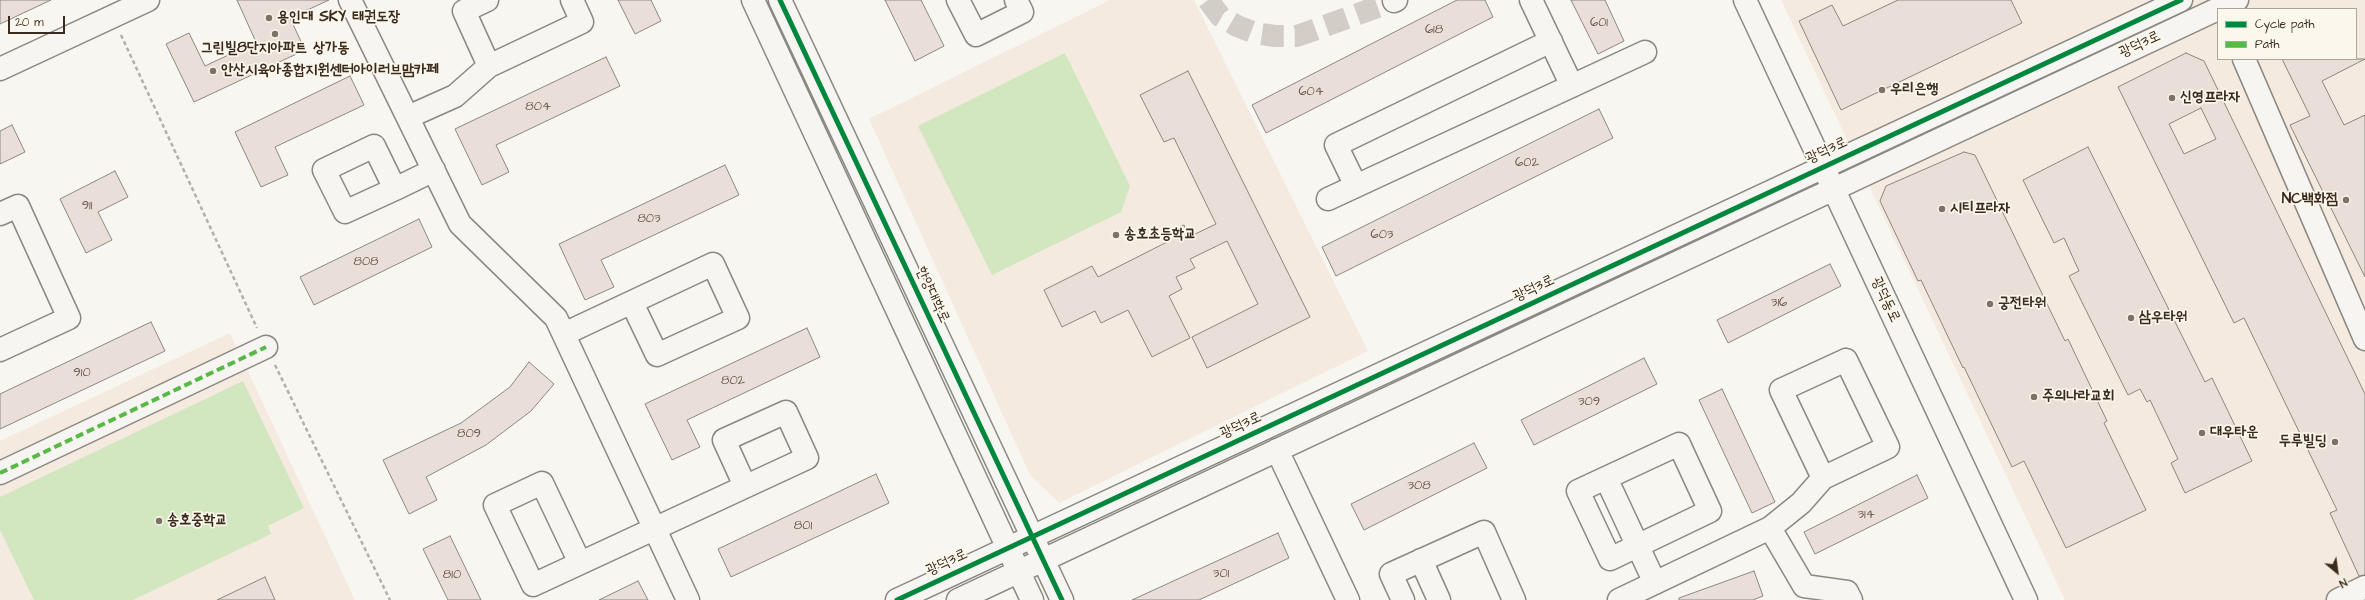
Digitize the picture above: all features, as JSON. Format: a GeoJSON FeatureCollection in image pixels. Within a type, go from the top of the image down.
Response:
{"type":"FeatureCollection","features":[{"type":"Feature","properties":{"kind":"street"},"geometry":{"type":"LineString","coordinates":[[0,69],[148,0]]}},
{"type":"Feature","properties":{"kind":"street"},"geometry":{"type":"LineString","coordinates":[[350,0],[460,224],[556,318],[688,600]]}},
{"type":"Feature","properties":{"kind":"street"},"geometry":{"type":"LineString","coordinates":[[488,0],[464,11],[489,66]]}},
{"type":"Feature","properties":{"kind":"street"},"geometry":{"type":"LineString","coordinates":[[408,117],[455,96],[489,66],[582,22],[572,0]]}},
{"type":"Feature","properties":{"kind":"street"},"geometry":{"type":"LineString","coordinates":[[753,0],[1032,600]]}},
{"type":"Feature","properties":{"kind":"street","name":"한양대학로"},"geometry":{"type":"LineString","coordinates":[[780,0],[1062,600]]}},
{"type":"Feature","properties":{"kind":"street"},"geometry":{"type":"LineString","coordinates":[[958,0],[976,35],[1022,12],[1016,0]]}},
{"type":"Feature","properties":{"kind":"street"},"geometry":{"type":"LineString","coordinates":[[1531,0],[1572,86]]}},
{"type":"Feature","properties":{"kind":"street","name":"광덕동로"},"geometry":{"type":"LineString","coordinates":[[1745,0],[2026,600]]}},
{"type":"Feature","properties":{"kind":"street","name":"광덕3로"},"geometry":{"type":"LineString","coordinates":[[897,600],[2181,0]]}},
{"type":"Feature","properties":{"kind":"street","name":"광덕3로"},"geometry":{"type":"LineString","coordinates":[[958,600],[2217,10]]}},
{"type":"Feature","properties":{"kind":"street"},"geometry":{"type":"LineString","coordinates":[[1356,186],[1336,145],[1550,41]]}},
{"type":"Feature","properties":{"kind":"street"},"geometry":{"type":"LineString","coordinates":[[1328,200],[1645,52]]}},
{"type":"Feature","properties":{"kind":"street"},"geometry":{"type":"LineString","coordinates":[[2244,60],[2365,339]]}},
{"type":"Feature","properties":{"kind":"street"},"geometry":{"type":"LineString","coordinates":[[395,189],[434,170]]}},
{"type":"Feature","properties":{"kind":"street"},"geometry":{"type":"LineString","coordinates":[[0,214],[18,206],[69,318],[0,350]]}},
{"type":"Feature","properties":{"kind":"street"},"geometry":{"type":"LineString","coordinates":[[564,334],[712,264],[738,318],[657,356],[632,303]]}},
{"type":"Feature","properties":{"kind":"street"},"geometry":{"type":"LineString","coordinates":[[0,473],[266,347]]}},
{"type":"Feature","properties":{"kind":"street"},"geometry":{"type":"LineString","coordinates":[[1619,600],[1770,528],[1801,503],[1823,478],[1888,447],[1846,360],[1781,390],[1823,478]]}},
{"type":"Feature","properties":{"kind":"street"},"geometry":{"type":"LineString","coordinates":[[1679,444],[1710,511],[1637,545],[1610,559],[1578,491],[1679,444]]}},
{"type":"Feature","properties":{"kind":"street"},"geometry":{"type":"LineString","coordinates":[[1278,450],[1348,600]]}},
{"type":"Feature","properties":{"kind":"street"},"geometry":{"type":"LineString","coordinates":[[1606,478],[1655,583]]}},
{"type":"Feature","properties":{"kind":"street"},"geometry":{"type":"LineString","coordinates":[[580,563],[542,483],[495,505],[533,585],[745,486]]}},
{"type":"Feature","properties":{"kind":"street"},"geometry":{"type":"LineString","coordinates":[[1770,528],[1804,586],[1847,592],[1851,600]]}},
{"type":"Feature","properties":{"kind":"street"},"geometry":{"type":"LineString","coordinates":[[1402,600],[1391,574],[1484,532],[1514,600]]}},
{"type":"Feature","properties":{"kind":"street"},"geometry":{"type":"LineString","coordinates":[[1421,560],[1439,600]]}},
{"type":"Feature","properties":{"kind":"street"},"geometry":{"type":"LineString","coordinates":[[2338,600],[2365,587]]}},
{"type":"Feature","properties":{"kind":"path"},"geometry":{"type":"LineString","coordinates":[[112,16],[266,347],[390,600]]}},
{"type":"Feature","properties":{"kind":"shaded area","name":"송호초등학교"},"geometry":{"type":"Polygon","coordinates":[[[1110,0],[1194,0],[1368,351],[1059,503],[1030,475],[869,119],[1110,0]]]}},
{"type":"Feature","properties":{"kind":"shaded area"},"geometry":{"type":"Polygon","coordinates":[[[1781,0],[2365,0],[2365,600],[2065,600],[1781,0]]]}},
{"type":"Feature","properties":{"kind":"shaded area","name":"송호중학교"},"geometry":{"type":"Polygon","coordinates":[[[230,333],[355,600],[0,600],[0,441],[230,333]]]}},
{"type":"Feature","properties":{"kind":"green space"},"geometry":{"type":"Polygon","coordinates":[[[1065,53],[1130,186],[1121,212],[992,275],[918,126],[1065,53]]]}},
{"type":"Feature","properties":{"kind":"green space","name":"송호중학교"},"geometry":{"type":"Polygon","coordinates":[[[243,381],[304,508],[268,526],[271,534],[133,600],[34,600],[0,530],[0,497],[243,381]]]}},
{"type":"Feature","properties":{"kind":"building"},"geometry":{"type":"Polygon","coordinates":[[[0,0],[51,0],[0,24],[0,0]]]}},
{"type":"Feature","properties":{"kind":"building"},"geometry":{"type":"Polygon","coordinates":[[[237,0],[329,0],[290,18],[305,50],[194,102],[166,44],[189,33],[205,66],[256,42],[237,0]]]}},
{"type":"Feature","properties":{"kind":"building"},"geometry":{"type":"Polygon","coordinates":[[[618,0],[651,0],[661,21],[635,34],[618,0]]]}},
{"type":"Feature","properties":{"kind":"building"},"geometry":{"type":"Polygon","coordinates":[[[885,0],[921,0],[944,46],[915,61],[885,0]]]}},
{"type":"Feature","properties":{"kind":"building"},"geometry":{"type":"Polygon","coordinates":[[[1457,0],[1485,0],[1493,17],[1266,133],[1252,105],[1457,0]]]}},
{"type":"Feature","properties":{"kind":"building"},"geometry":{"type":"Polygon","coordinates":[[[1571,0],[1605,0],[1624,41],[1598,54],[1571,0]]]}},
{"type":"Feature","properties":{"kind":"building"},"geometry":{"type":"Polygon","coordinates":[[[1898,0],[2011,0],[2022,23],[1841,110],[1799,21],[1832,5],[1843,26],[1898,0]]]}},
{"type":"Feature","properties":{"kind":"building"},"geometry":{"type":"Polygon","coordinates":[[[2186,53],[2204,61],[2365,394],[2365,575],[2359,576],[2330,513],[2337,510],[2244,318],[2234,323],[2118,87],[2186,53]],[[2201,108],[2169,124],[2184,154],[2216,139],[2201,108]]]}},
{"type":"Feature","properties":{"kind":"building"},"geometry":{"type":"Polygon","coordinates":[[[606,57],[620,86],[496,145],[509,172],[482,185],[455,129],[606,57]]]}},
{"type":"Feature","properties":{"kind":"building","name":"NC백화점"},"geometry":{"type":"Polygon","coordinates":[[[2365,59],[2322,81],[2344,125],[2365,115],[2365,277],[2290,125],[2310,116],[2282,60],[2365,59]]]}},
{"type":"Feature","properties":{"kind":"building","name":"송호초등학교"},"geometry":{"type":"Polygon","coordinates":[[[1188,71],[1310,317],[1207,368],[1192,337],[1258,304],[1227,241],[1190,259],[1195,268],[1176,277],[1182,289],[1169,296],[1190,338],[1152,357],[1128,310],[1101,323],[1095,311],[1062,327],[1044,290],[1092,266],[1098,277],[1167,242],[1164,235],[1184,225],[1189,237],[1216,224],[1174,138],[1164,142],[1140,95],[1188,71]]]}},
{"type":"Feature","properties":{"kind":"building"},"geometry":{"type":"Polygon","coordinates":[[[350,76],[364,105],[275,147],[288,175],[261,187],[235,132],[350,76]]]}},
{"type":"Feature","properties":{"kind":"building"},"geometry":{"type":"Polygon","coordinates":[[[1599,109],[1613,138],[1336,276],[1322,247],[1599,109]]]}},
{"type":"Feature","properties":{"kind":"building"},"geometry":{"type":"Polygon","coordinates":[[[12,125],[25,152],[0,164],[0,131],[12,125]]]}},
{"type":"Feature","properties":{"kind":"building"},"geometry":{"type":"Polygon","coordinates":[[[2088,147],[2205,382],[2212,378],[2252,461],[2185,493],[2171,463],[2178,459],[2150,400],[2147,402],[2140,389],[2128,395],[2069,276],[2079,271],[2064,238],[2054,243],[2023,180],[2088,147]]]}},
{"type":"Feature","properties":{"kind":"building"},"geometry":{"type":"Polygon","coordinates":[[[1964,152],[1975,155],[2065,341],[2068,339],[2107,421],[2104,423],[2146,510],[2066,548],[2024,461],[2012,467],[1921,280],[1918,281],[1880,201],[1886,186],[1964,152]]]}},
{"type":"Feature","properties":{"kind":"building"},"geometry":{"type":"Polygon","coordinates":[[[725,165],[739,195],[601,260],[614,287],[585,300],[559,244],[725,165]]]}},
{"type":"Feature","properties":{"kind":"building"},"geometry":{"type":"Polygon","coordinates":[[[115,171],[128,197],[98,212],[112,240],[86,253],[60,199],[115,171]]]}},
{"type":"Feature","properties":{"kind":"building"},"geometry":{"type":"Polygon","coordinates":[[[419,219],[432,247],[314,305],[300,277],[419,219]]]}},
{"type":"Feature","properties":{"kind":"building"},"geometry":{"type":"Polygon","coordinates":[[[1830,264],[1841,286],[1728,343],[1717,320],[1830,264]]]}},
{"type":"Feature","properties":{"kind":"building"},"geometry":{"type":"Polygon","coordinates":[[[151,322],[165,351],[0,429],[0,394],[151,322]]]}},
{"type":"Feature","properties":{"kind":"building"},"geometry":{"type":"Polygon","coordinates":[[[807,328],[820,357],[687,420],[700,447],[672,460],[645,404],[807,328]]]}},
{"type":"Feature","properties":{"kind":"building"},"geometry":{"type":"Polygon","coordinates":[[[1644,358],[1657,384],[1534,445],[1521,420],[1644,358]]]}},
{"type":"Feature","properties":{"kind":"building"},"geometry":{"type":"Polygon","coordinates":[[[529,362],[554,384],[531,411],[486,445],[426,477],[437,500],[409,514],[383,460],[461,423],[510,387],[529,362]]]}},
{"type":"Feature","properties":{"kind":"building"},"geometry":{"type":"Polygon","coordinates":[[[1722,389],[1775,502],[1752,513],[1699,400],[1722,389]]]}},
{"type":"Feature","properties":{"kind":"building"},"geometry":{"type":"Polygon","coordinates":[[[1474,443],[1487,468],[1364,530],[1351,504],[1474,443]]]}},
{"type":"Feature","properties":{"kind":"building"},"geometry":{"type":"Polygon","coordinates":[[[876,474],[889,503],[731,577],[718,549],[876,474]]]}},
{"type":"Feature","properties":{"kind":"building"},"geometry":{"type":"Polygon","coordinates":[[[1917,475],[1928,498],[1815,554],[1804,532],[1917,475]]]}},
{"type":"Feature","properties":{"kind":"building"},"geometry":{"type":"Polygon","coordinates":[[[1278,533],[1289,558],[1199,600],[1132,600],[1278,533]]]}},
{"type":"Feature","properties":{"kind":"building"},"geometry":{"type":"Polygon","coordinates":[[[450,536],[481,600],[448,600],[423,549],[450,536]]]}},
{"type":"Feature","properties":{"kind":"building"},"geometry":{"type":"Polygon","coordinates":[[[1754,571],[1763,596],[1753,600],[1679,600],[1679,598],[1754,571]]]}},
{"type":"Feature","properties":{"kind":"building"},"geometry":{"type":"Polygon","coordinates":[[[265,577],[275,600],[217,600],[265,577]]]}},
{"type":"Feature","properties":{"kind":"building"},"geometry":{"type":"Polygon","coordinates":[[[638,581],[648,600],[599,600],[638,581]]]}},
{"type":"Feature","properties":{"kind":"tunnel"},"geometry":{"type":"LineString","coordinates":[[1208,0],[1220,16],[1237,26],[1255,33],[1275,36],[1297,36],[1394,1]]}},
{"type":"Feature","properties":{"kind":"marked path"},"geometry":{"type":"LineString","coordinates":[[0,473],[266,347]]}},
{"type":"Feature","properties":{"kind":"cycle path"},"geometry":{"type":"LineString","coordinates":[[780,0],[1062,600]]}},
{"type":"Feature","properties":{"kind":"cycle path"},"geometry":{"type":"LineString","coordinates":[[897,600],[2181,0]]}},
{"type":"Feature","properties":{"kind":"place","name":"용인대 SKY 태권도장"},"geometry":{"type":"Point","coordinates":[269,18]}},
{"type":"Feature","properties":{"kind":"place","name":"그린빌8단지아파트 상가동"},"geometry":{"type":"Point","coordinates":[275,34]}},
{"type":"Feature","properties":{"kind":"place","name":"안산시육아종합지원센터아이러브맘카페"},"geometry":{"type":"Point","coordinates":[213,71]}},
{"type":"Feature","properties":{"kind":"place","name":"우리은행"},"geometry":{"type":"Point","coordinates":[1882,90]}},
{"type":"Feature","properties":{"kind":"place","name":"신영프라자"},"geometry":{"type":"Point","coordinates":[2172,98]}},
{"type":"Feature","properties":{"kind":"place","name":"NC백화점"},"geometry":{"type":"Point","coordinates":[2346,200]}},
{"type":"Feature","properties":{"kind":"place","name":"시티프라자"},"geometry":{"type":"Point","coordinates":[1942,209]}},
{"type":"Feature","properties":{"kind":"place","name":"송호초등학교"},"geometry":{"type":"Point","coordinates":[1116,235]}},
{"type":"Feature","properties":{"kind":"place","name":"궁전타워"},"geometry":{"type":"Point","coordinates":[1990,304]}},
{"type":"Feature","properties":{"kind":"place","name":"삼우타워"},"geometry":{"type":"Point","coordinates":[2131,318]}},
{"type":"Feature","properties":{"kind":"place","name":"주의나라교회"},"geometry":{"type":"Point","coordinates":[2034,397]}},
{"type":"Feature","properties":{"kind":"place","name":"대우타운"},"geometry":{"type":"Point","coordinates":[2202,433]}},
{"type":"Feature","properties":{"kind":"place","name":"두루빌딩"},"geometry":{"type":"Point","coordinates":[2335,442]}},
{"type":"Feature","properties":{"kind":"place","name":"송호중학교"},"geometry":{"type":"Point","coordinates":[159,521]}}]}
